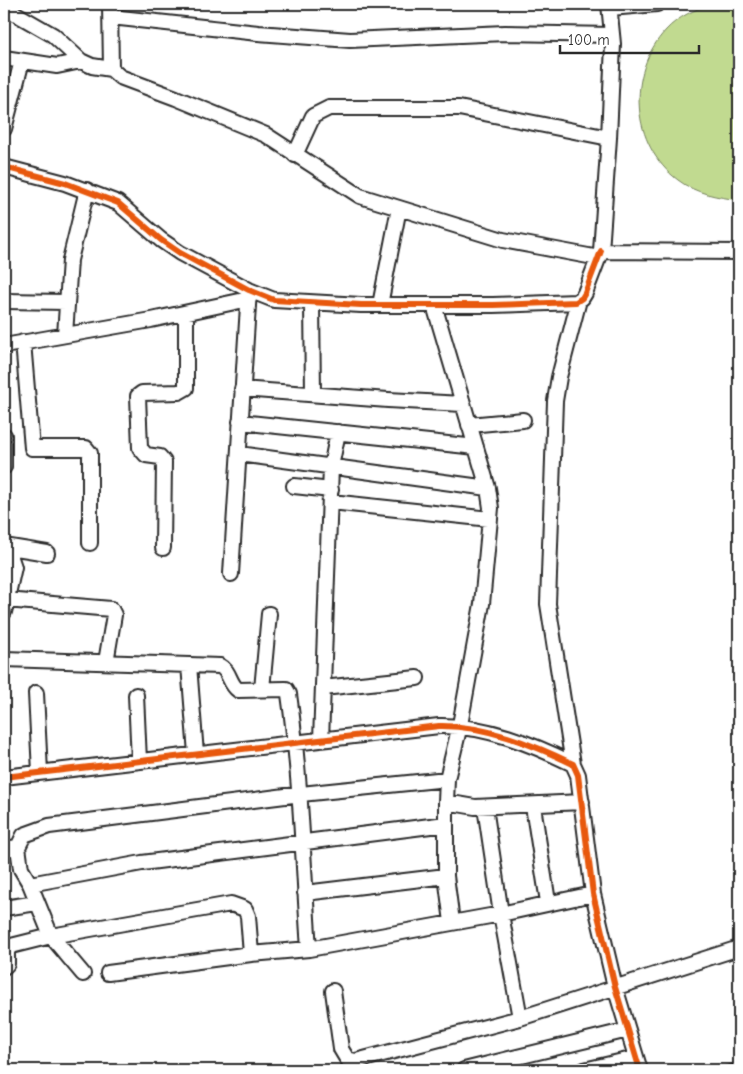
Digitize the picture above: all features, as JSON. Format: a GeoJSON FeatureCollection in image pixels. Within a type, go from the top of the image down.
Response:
{"type":"FeatureCollection","features":[{"type":"Feature","properties":{"kind":"street"},"geometry":{"type":"LineString","coordinates":[[584,1070],[638,1064],[614,987],[593,894],[578,775],[573,764],[550,621],[547,584],[555,401],[558,377],[580,300],[585,293],[600,255],[610,138],[612,35],[610,6],[657,4]]}},
{"type":"Feature","properties":{"kind":"street"},"geometry":{"type":"LineString","coordinates":[[4,7],[53,35],[81,61],[92,66],[111,69],[120,77],[266,135],[360,196],[503,240],[600,255],[739,252]]}},
{"type":"Feature","properties":{"kind":"street"},"geometry":{"type":"LineString","coordinates":[[111,69],[110,10],[258,33],[350,40],[505,33],[612,35]]}},
{"type":"Feature","properties":{"kind":"street"},"geometry":{"type":"LineString","coordinates":[[4,58],[57,66],[81,61]]}},
{"type":"Feature","properties":{"kind":"street"},"geometry":{"type":"LineString","coordinates":[[4,129],[22,61]]}},
{"type":"Feature","properties":{"kind":"street"},"geometry":{"type":"LineString","coordinates":[[295,155],[312,116],[329,108],[428,106],[459,108],[610,138]]}},
{"type":"Feature","properties":{"kind":"street"},"geometry":{"type":"LineString","coordinates":[[4,167],[88,190],[118,204],[160,240],[180,253],[249,294],[274,300],[380,305],[493,305],[571,303],[580,300]]}},
{"type":"Feature","properties":{"kind":"street"},"geometry":{"type":"LineString","coordinates":[[66,335],[66,302],[70,260],[88,190]]}},
{"type":"Feature","properties":{"kind":"street"},"geometry":{"type":"LineString","coordinates":[[380,305],[399,208]]}},
{"type":"Feature","properties":{"kind":"street"},"geometry":{"type":"LineString","coordinates":[[4,346],[186,313],[249,294]]}},
{"type":"Feature","properties":{"kind":"street"},"geometry":{"type":"LineString","coordinates":[[231,574],[249,294]]}},
{"type":"Feature","properties":{"kind":"street"},"geometry":{"type":"LineString","coordinates":[[4,301],[66,302]]}},
{"type":"Feature","properties":{"kind":"street"},"geometry":{"type":"LineString","coordinates":[[312,303],[313,394]]}},
{"type":"Feature","properties":{"kind":"street"},"geometry":{"type":"LineString","coordinates":[[434,305],[488,488],[490,518],[482,604],[460,725],[447,779],[446,876],[452,922]]}},
{"type":"Feature","properties":{"kind":"street"},"geometry":{"type":"LineString","coordinates":[[162,548],[165,466],[160,457],[146,454],[140,448],[138,396],[142,393],[179,392],[186,388],[186,313]]}},
{"type":"Feature","properties":{"kind":"street"},"geometry":{"type":"LineString","coordinates":[[23,342],[32,448],[86,448],[90,453],[90,542]]}},
{"type":"Feature","properties":{"kind":"street"},"geometry":{"type":"LineString","coordinates":[[242,388],[463,404]]}},
{"type":"Feature","properties":{"kind":"street"},"geometry":{"type":"LineString","coordinates":[[469,425],[523,420]]}},
{"type":"Feature","properties":{"kind":"street"},"geometry":{"type":"LineString","coordinates":[[240,422],[476,447]]}},
{"type":"Feature","properties":{"kind":"street"},"geometry":{"type":"LineString","coordinates":[[321,740],[331,467],[338,432]]}},
{"type":"Feature","properties":{"kind":"street"},"geometry":{"type":"LineString","coordinates":[[4,436],[4,467]]}},
{"type":"Feature","properties":{"kind":"street"},"geometry":{"type":"LineString","coordinates":[[239,454],[488,488]]}},
{"type":"Feature","properties":{"kind":"street"},"geometry":{"type":"LineString","coordinates":[[294,486],[331,496],[490,518]]}},
{"type":"Feature","properties":{"kind":"street"},"geometry":{"type":"LineString","coordinates":[[4,546],[47,553]]}},
{"type":"Feature","properties":{"kind":"street"},"geometry":{"type":"LineString","coordinates":[[4,555],[11,558],[14,566],[4,608],[111,609],[114,615],[106,662]]}},
{"type":"Feature","properties":{"kind":"street"},"geometry":{"type":"LineString","coordinates":[[262,689],[269,614]]}},
{"type":"Feature","properties":{"kind":"street"},"geometry":{"type":"LineString","coordinates":[[4,659],[189,665],[223,668],[238,690],[281,687],[287,691],[296,743],[301,794],[309,949]]}},
{"type":"Feature","properties":{"kind":"street"},"geometry":{"type":"LineString","coordinates":[[189,665],[196,754]]}},
{"type":"Feature","properties":{"kind":"street"},"geometry":{"type":"LineString","coordinates":[[323,688],[417,678]]}},
{"type":"Feature","properties":{"kind":"street"},"geometry":{"type":"LineString","coordinates":[[36,693],[40,772]]}},
{"type":"Feature","properties":{"kind":"street"},"geometry":{"type":"LineString","coordinates":[[136,695],[139,761]]}},
{"type":"Feature","properties":{"kind":"street"},"geometry":{"type":"LineString","coordinates":[[4,777],[460,725],[477,728],[573,764]]}},
{"type":"Feature","properties":{"kind":"street"},"geometry":{"type":"LineString","coordinates":[[83,974],[51,936],[30,884],[11,848],[24,835],[49,826],[301,794],[447,779]]}},
{"type":"Feature","properties":{"kind":"street"},"geometry":{"type":"LineString","coordinates":[[446,802],[485,807],[582,802]]}},
{"type":"Feature","properties":{"kind":"street"},"geometry":{"type":"LineString","coordinates":[[533,806],[548,902]]}},
{"type":"Feature","properties":{"kind":"street"},"geometry":{"type":"LineString","coordinates":[[485,807],[501,914],[520,1018]]}},
{"type":"Feature","properties":{"kind":"street"},"geometry":{"type":"LineString","coordinates":[[30,884],[142,863],[446,824]]}},
{"type":"Feature","properties":{"kind":"street"},"geometry":{"type":"LineString","coordinates":[[305,892],[446,876]]}},
{"type":"Feature","properties":{"kind":"street"},"geometry":{"type":"LineString","coordinates":[[108,974],[252,954],[309,949],[501,914],[548,902],[593,894]]}},
{"type":"Feature","properties":{"kind":"street"},"geometry":{"type":"LineString","coordinates":[[4,908],[37,903]]}},
{"type":"Feature","properties":{"kind":"street"},"geometry":{"type":"LineString","coordinates":[[4,967],[7,964],[9,946],[51,936],[231,904],[245,909],[248,916],[252,954]]}},
{"type":"Feature","properties":{"kind":"street"},"geometry":{"type":"LineString","coordinates":[[333,991],[341,1049],[347,1059],[368,1064],[739,948]]}},
{"type":"Feature","properties":{"kind":"street"},"geometry":{"type":"LineString","coordinates":[[464,1070],[628,1030]]}},
{"type":"Feature","properties":{"kind":"green space"},"geometry":{"type":"Polygon","coordinates":[[[712,4],[739,4],[739,200],[700,192],[678,180],[662,165],[651,148],[643,128],[639,108],[640,87],[644,67],[653,47],[666,30],[681,17],[712,4]]]}},
{"type":"Feature","properties":{"kind":"railway"},"geometry":{"type":"LineString","coordinates":[[714,1070],[739,1063]]}},
{"type":"Feature","properties":{"kind":"cycle path"},"geometry":{"type":"LineString","coordinates":[[4,167],[65,183],[118,203],[161,240],[180,253],[249,290],[274,300],[361,305],[493,305],[576,302],[585,293],[601,251]]}},
{"type":"Feature","properties":{"kind":"cycle path"},"geometry":{"type":"LineString","coordinates":[[4,777],[439,726],[491,732],[525,743],[573,764],[578,775],[593,894],[615,987],[640,1070]]}}]}
